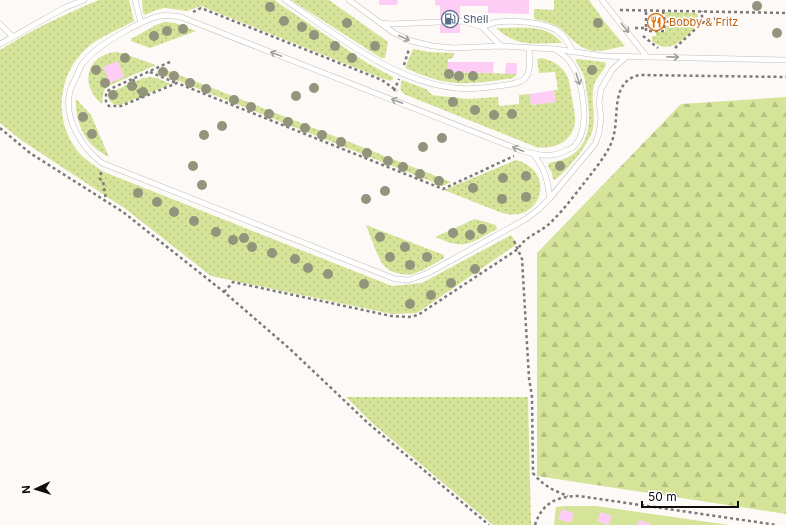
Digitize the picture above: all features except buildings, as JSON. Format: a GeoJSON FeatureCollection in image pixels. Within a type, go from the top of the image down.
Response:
{"type":"FeatureCollection","features":[{"type":"Feature","properties":{"kind":"lane"},"geometry":{"type":"LineString","coordinates":[[0,44],[64,8],[84,0]]}},
{"type":"Feature","properties":{"kind":"lane"},"geometry":{"type":"LineString","coordinates":[[135,0],[141,23]]}},
{"type":"Feature","properties":{"kind":"lane"},"geometry":{"type":"LineString","coordinates":[[285,0],[365,55],[418,80],[456,88],[484,88],[514,85],[523,81],[529,72],[529,48]]}},
{"type":"Feature","properties":{"kind":"lane"},"geometry":{"type":"LineString","coordinates":[[350,0],[394,33],[411,41],[433,46],[453,48],[501,46],[555,49],[626,57],[786,60]]}},
{"type":"Feature","properties":{"kind":"lane"},"geometry":{"type":"LineString","coordinates":[[602,0],[648,57]]}},
{"type":"Feature","properties":{"kind":"lane"},"geometry":{"type":"LineString","coordinates":[[555,49],[564,55],[575,70],[580,87],[584,121],[581,135],[575,146],[561,154],[548,156],[534,155],[520,150],[181,17],[161,15],[153,17],[121,33],[92,53],[81,65],[70,92],[69,104],[74,127],[80,139],[94,157],[102,163],[395,279],[409,280],[428,273],[526,219],[550,198],[595,144],[601,118],[599,102],[601,89],[612,70],[626,57]]}},
{"type":"Feature","properties":{"kind":"lane"},"geometry":{"type":"LineString","coordinates":[[379,23],[392,24],[464,21],[482,27],[501,46]]}},
{"type":"Feature","properties":{"kind":"lane"},"geometry":{"type":"LineString","coordinates":[[482,27],[497,22],[546,25],[557,30],[568,41],[573,52]]}},
{"type":"Feature","properties":{"kind":"lane"},"geometry":{"type":"LineString","coordinates":[[0,24],[12,36]]}},
{"type":"Feature","properties":{"kind":"lane"},"geometry":{"type":"LineString","coordinates":[[534,155],[542,166],[547,180],[550,198]]}},
{"type":"Feature","properties":{"kind":"path"},"geometry":{"type":"LineString","coordinates":[[624,16],[619,10],[786,13]]}},
{"type":"Feature","properties":{"kind":"path"},"geometry":{"type":"LineString","coordinates":[[646,11],[646,31],[664,31],[665,21],[663,11]]}},
{"type":"Feature","properties":{"kind":"path"},"geometry":{"type":"LineString","coordinates":[[671,50],[676,48],[702,23],[702,11]]}},
{"type":"Feature","properties":{"kind":"path"},"geometry":{"type":"LineString","coordinates":[[665,21],[702,23],[717,18]]}},
{"type":"Feature","properties":{"kind":"path"},"geometry":{"type":"LineString","coordinates":[[624,28],[646,28]]}},
{"type":"Feature","properties":{"kind":"path"},"geometry":{"type":"LineString","coordinates":[[634,28],[656,47],[661,49]]}},
{"type":"Feature","properties":{"kind":"path"},"geometry":{"type":"LineString","coordinates":[[170,62],[110,89],[106,93],[106,103],[110,106],[121,106],[177,83]]}},
{"type":"Feature","properties":{"kind":"path"},"geometry":{"type":"LineString","coordinates":[[149,72],[443,189],[513,158],[520,150]]}},
{"type":"Feature","properties":{"kind":"path"},"geometry":{"type":"LineString","coordinates":[[224,292],[233,282],[391,316],[408,317],[418,315],[425,312],[518,249],[522,242],[550,223],[576,194],[609,148],[614,134],[617,100],[621,89],[627,80],[633,76],[786,77]]}},
{"type":"Feature","properties":{"kind":"path"},"geometry":{"type":"LineString","coordinates":[[133,79],[141,98]]}},
{"type":"Feature","properties":{"kind":"path"},"geometry":{"type":"LineString","coordinates":[[0,128],[30,153],[123,212],[224,292],[290,349],[369,424],[489,525]]}},
{"type":"Feature","properties":{"kind":"path"},"geometry":{"type":"LineString","coordinates":[[102,163],[100,178],[103,181],[106,201]]}},
{"type":"Feature","properties":{"kind":"path"},"geometry":{"type":"LineString","coordinates":[[514,241],[522,259],[529,378],[532,397],[533,473],[538,480],[553,490],[568,496]]}},
{"type":"Feature","properties":{"kind":"path"},"geometry":{"type":"LineString","coordinates":[[535,525],[545,507],[558,498],[568,496],[579,496],[776,525]]}},
{"type":"Feature","properties":{"kind":"green space"},"geometry":{"type":"Polygon","coordinates":[[[99,0],[129,0],[134,21],[91,44],[85,49],[72,66],[66,78],[62,104],[66,131],[72,143],[83,157],[104,172],[392,286],[422,283],[511,235],[517,244],[417,313],[392,314],[211,276],[127,210],[21,140],[0,123],[0,50],[48,23],[99,0]]]}},
{"type":"Feature","properties":{"kind":"green space"},"geometry":{"type":"Polygon","coordinates":[[[142,0],[274,0],[367,63],[393,77],[393,79],[391,81],[384,79],[201,6],[187,11],[165,8],[145,15],[143,13],[142,0]]]}},
{"type":"Feature","properties":{"kind":"green space"},"geometry":{"type":"Polygon","coordinates":[[[291,0],[329,0],[388,42],[385,58],[381,58],[291,0]]]}},
{"type":"Feature","properties":{"kind":"green space"},"geometry":{"type":"Polygon","coordinates":[[[554,0],[589,0],[625,46],[600,51],[586,49],[577,44],[558,27],[548,22],[534,19],[534,9],[554,10],[554,0]]]}},
{"type":"Feature","properties":{"kind":"green space"},"geometry":{"type":"Polygon","coordinates":[[[665,12],[696,13],[698,18],[696,20],[671,20],[665,16],[665,12]]]}},
{"type":"Feature","properties":{"kind":"green space"},"geometry":{"type":"Polygon","coordinates":[[[164,22],[175,23],[196,31],[150,48],[131,41],[131,39],[164,22]]]}},
{"type":"Feature","properties":{"kind":"green space"},"geometry":{"type":"Polygon","coordinates":[[[665,26],[697,26],[676,44],[665,47],[652,41],[652,36],[656,36],[656,32],[665,32],[665,26]]]}},
{"type":"Feature","properties":{"kind":"green space"},"geometry":{"type":"Polygon","coordinates":[[[496,28],[544,30],[552,34],[562,43],[534,44],[519,42],[496,28]]]}},
{"type":"Feature","properties":{"kind":"green space"},"geometry":{"type":"Polygon","coordinates":[[[413,49],[429,52],[454,53],[453,58],[448,59],[448,72],[517,74],[513,78],[478,83],[456,83],[437,80],[405,68],[413,49]]]}},
{"type":"Feature","properties":{"kind":"green space"},"geometry":{"type":"Polygon","coordinates":[[[115,52],[156,65],[106,87],[103,94],[102,104],[95,97],[91,89],[89,73],[92,65],[97,59],[115,52]]]}},
{"type":"Feature","properties":{"kind":"green space"},"geometry":{"type":"Polygon","coordinates":[[[540,58],[557,64],[562,68],[568,77],[575,114],[572,133],[563,142],[550,147],[536,147],[406,95],[401,89],[402,80],[426,89],[432,95],[467,99],[498,97],[499,106],[519,104],[519,95],[530,94],[531,105],[555,102],[554,90],[558,90],[555,72],[539,73],[537,60],[540,58]]]}},
{"type":"Feature","properties":{"kind":"green space"},"geometry":{"type":"Polygon","coordinates":[[[575,60],[604,62],[606,64],[594,85],[594,123],[588,141],[578,156],[555,180],[553,179],[552,173],[548,166],[549,163],[562,160],[572,155],[580,148],[585,140],[588,130],[589,107],[586,84],[582,72],[575,60]]]}},
{"type":"Feature","properties":{"kind":"green space"},"geometry":{"type":"Polygon","coordinates":[[[164,69],[451,182],[443,186],[156,72],[164,69]]]}},
{"type":"Feature","properties":{"kind":"green space"},"geometry":{"type":"Polygon","coordinates":[[[143,78],[157,78],[171,84],[120,105],[113,104],[110,101],[109,99],[111,92],[143,78]]]}},
{"type":"Feature","properties":{"kind":"green space"},"geometry":{"type":"Polygon","coordinates":[[[786,97],[786,514],[537,476],[537,253],[681,104],[786,97]]]}},
{"type":"Feature","properties":{"kind":"green space"},"geometry":{"type":"Polygon","coordinates":[[[76,99],[91,115],[109,157],[94,147],[83,133],[77,117],[76,99]]]}},
{"type":"Feature","properties":{"kind":"green space"},"geometry":{"type":"Polygon","coordinates":[[[516,160],[529,166],[537,174],[540,185],[539,195],[535,204],[527,211],[516,214],[502,213],[444,190],[516,160]]]}},
{"type":"Feature","properties":{"kind":"green space"},"geometry":{"type":"Polygon","coordinates":[[[475,219],[496,225],[497,229],[466,244],[451,243],[435,237],[475,219]]]}},
{"type":"Feature","properties":{"kind":"green space"},"geometry":{"type":"Polygon","coordinates":[[[366,225],[444,255],[444,258],[416,273],[407,275],[392,272],[382,263],[366,225]]]}},
{"type":"Feature","properties":{"kind":"green space"},"geometry":{"type":"Polygon","coordinates":[[[346,397],[528,397],[531,525],[493,525],[371,422],[346,397]]]}},
{"type":"Feature","properties":{"kind":"green space"},"geometry":{"type":"Polygon","coordinates":[[[596,506],[729,525],[554,525],[556,507],[596,506]]]}},
{"type":"Feature","properties":{"kind":"place","name":"Shell"},"geometry":{"type":"Point","coordinates":[450,19]}},
{"type":"Feature","properties":{"kind":"place","name":"Bobby & Fritz"},"geometry":{"type":"Point","coordinates":[656,22]}}]}
